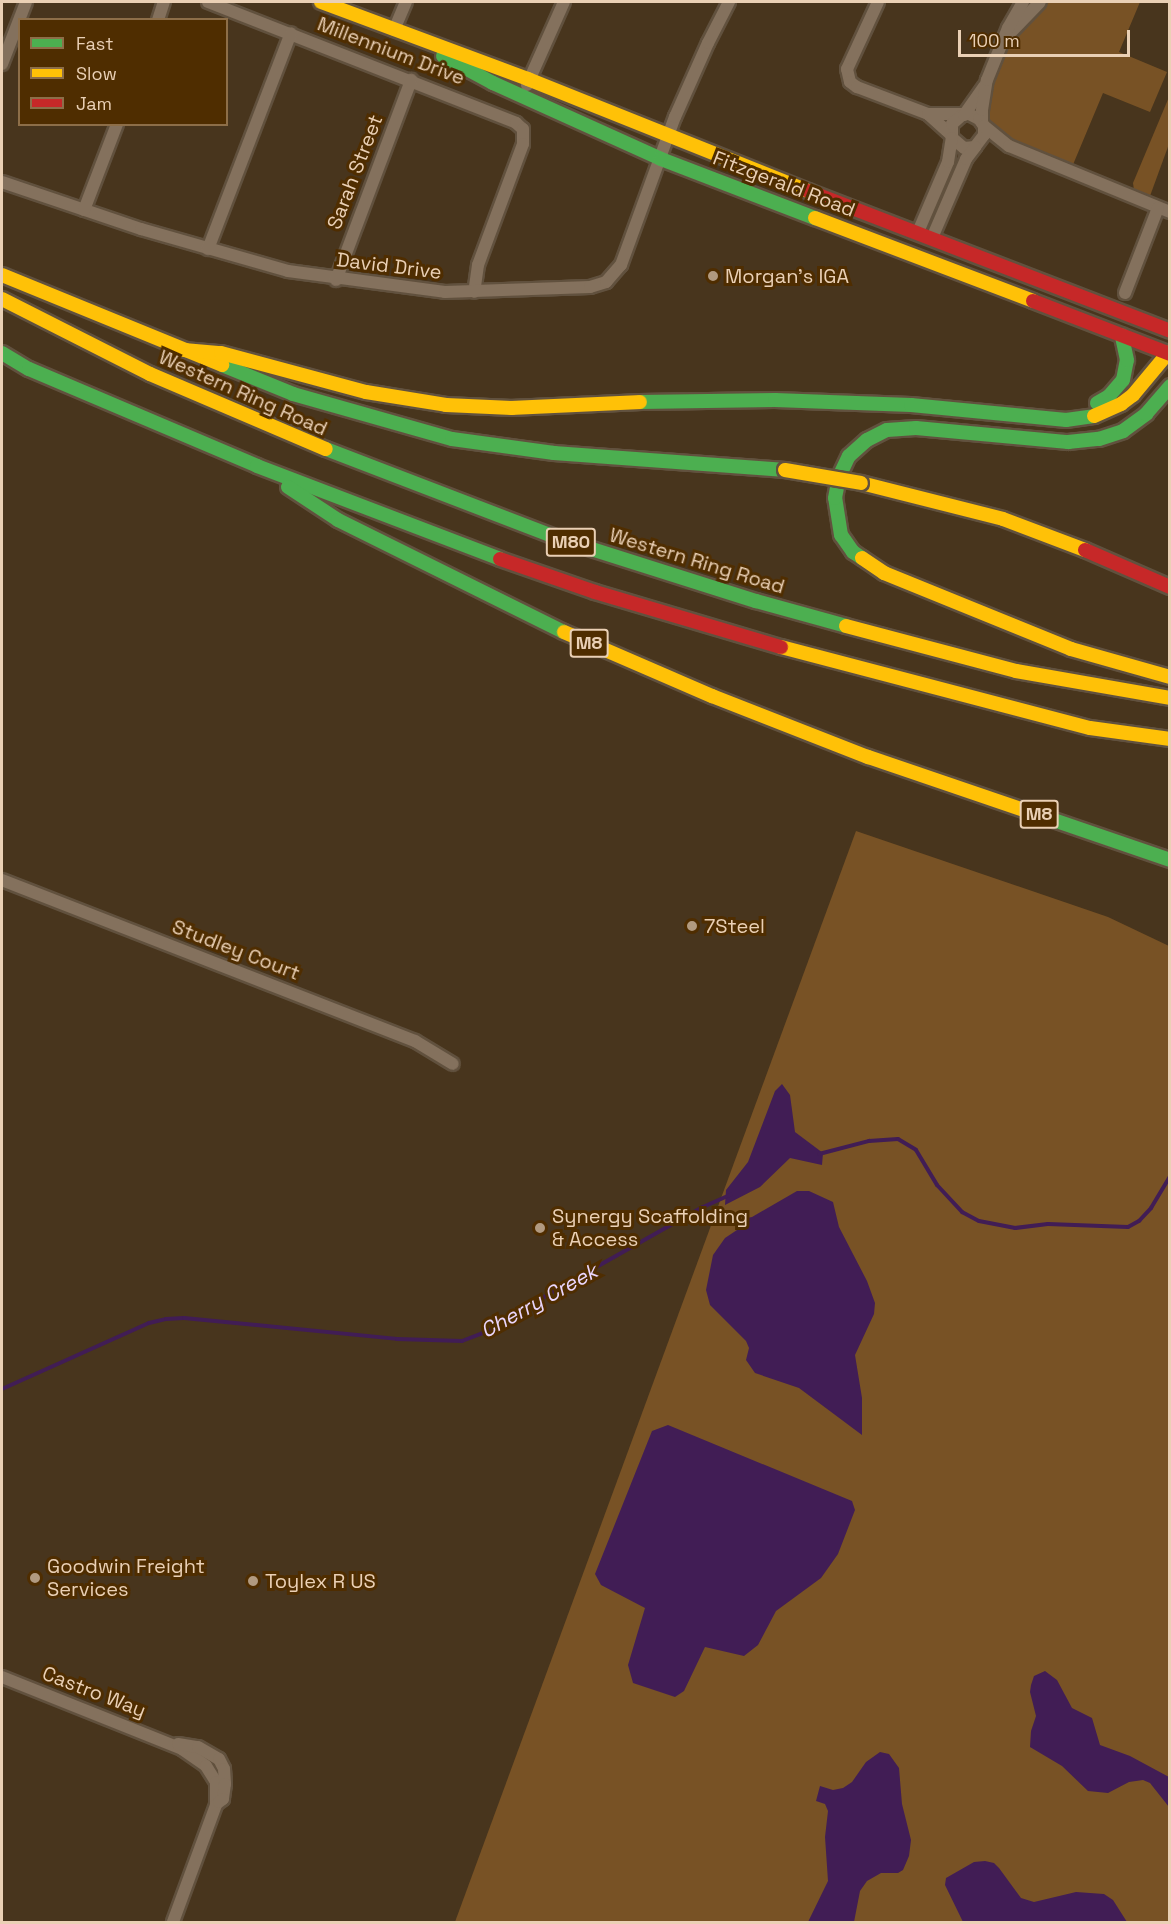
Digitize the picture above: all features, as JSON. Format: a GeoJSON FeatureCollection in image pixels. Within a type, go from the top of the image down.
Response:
{"type":"FeatureCollection","features":[{"type":"Feature","properties":{"kind":"main road","name":"Fitzgerald Road"},"geometry":{"type":"LineString","coordinates":[[321,2],[528,79],[668,136],[1170,331]]}},
{"type":"Feature","properties":{"kind":"main road","name":"Fitzgerald Road"},"geometry":{"type":"LineString","coordinates":[[394,30],[493,83],[661,159],[1169,353]]}},
{"type":"Feature","properties":{"kind":"main road"},"geometry":{"type":"LineString","coordinates":[[916,256],[918,232]]}},
{"type":"Feature","properties":{"kind":"main road"},"geometry":{"type":"LineString","coordinates":[[916,256],[932,238]]}},
{"type":"Feature","properties":{"kind":"main road"},"geometry":{"type":"LineString","coordinates":[[2,275],[184,350],[332,407],[452,439],[554,453],[785,470],[861,483],[963,507],[1023,526],[1170,587]]}},
{"type":"Feature","properties":{"kind":"main road","name":"Western Ring Road"},"geometry":{"type":"LineString","coordinates":[[2,299],[150,374],[277,430],[560,538],[745,597],[928,648],[1016,671],[1170,698]]}},
{"type":"Feature","properties":{"kind":"main road"},"geometry":{"type":"LineString","coordinates":[[1006,413],[1075,408],[1099,402],[1109,396],[1118,388],[1126,369],[1126,348],[1122,336]]}},
{"type":"Feature","properties":{"kind":"main road"},"geometry":{"type":"LineString","coordinates":[[184,350],[221,353],[366,392],[446,405],[512,408],[738,399],[911,405],[1066,420],[1097,416],[1133,395],[1169,353]]}},
{"type":"Feature","properties":{"kind":"main road","name":"M80"},"geometry":{"type":"LineString","coordinates":[[2,353],[29,369],[257,466],[446,540],[626,602],[827,661],[1090,728],[1170,739]]}},
{"type":"Feature","properties":{"kind":"main road"},"geometry":{"type":"LineString","coordinates":[[1168,391],[1153,409],[1132,424],[1099,439],[1068,442],[916,428],[887,430],[867,440],[849,456],[839,477],[835,508],[841,535],[847,544],[867,563],[884,573],[1061,646],[1170,677]]}},
{"type":"Feature","properties":{"kind":"main road","name":"M8"},"geometry":{"type":"LineString","coordinates":[[257,466],[338,520],[598,647],[712,696],[868,757],[1170,860]]}},
{"type":"Feature","properties":{"kind":"main road"},"geometry":{"type":"LineString","coordinates":[[1090,728],[1170,749]]}},
{"type":"Feature","properties":{"kind":"street"},"geometry":{"type":"LineString","coordinates":[[20,18],[26,2]]}},
{"type":"Feature","properties":{"kind":"street"},"geometry":{"type":"LineString","coordinates":[[159,18],[164,2]]}},
{"type":"Feature","properties":{"kind":"street","name":"Millennium Drive"},"geometry":{"type":"LineString","coordinates":[[208,2],[504,117],[523,129],[525,136],[520,155],[478,265],[474,292]]}},
{"type":"Feature","properties":{"kind":"street"},"geometry":{"type":"LineString","coordinates":[[394,30],[406,2]]}},
{"type":"Feature","properties":{"kind":"street"},"geometry":{"type":"LineString","coordinates":[[546,107],[530,94],[528,79],[541,56],[564,2]]}},
{"type":"Feature","properties":{"kind":"street","name":"David Drive"},"geometry":{"type":"LineString","coordinates":[[2,182],[258,265],[336,280],[445,292],[590,287],[606,282],[621,265],[675,117],[729,2]]}},
{"type":"Feature","properties":{"kind":"street"},"geometry":{"type":"LineString","coordinates":[[878,2],[857,51],[854,79],[877,93],[928,114],[974,116],[1009,146],[1164,210],[1125,293]]}},
{"type":"Feature","properties":{"kind":"street"},"geometry":{"type":"LineString","coordinates":[[918,232],[948,162],[952,124],[962,115],[987,80],[1008,28],[1023,2]]}},
{"type":"Feature","properties":{"kind":"street"},"geometry":{"type":"LineString","coordinates":[[1002,45],[1025,15],[1040,2]]}},
{"type":"Feature","properties":{"kind":"street"},"geometry":{"type":"LineString","coordinates":[[2,64],[18,23]]}},
{"type":"Feature","properties":{"kind":"street"},"geometry":{"type":"LineString","coordinates":[[208,249],[291,33]]}},
{"type":"Feature","properties":{"kind":"street"},"geometry":{"type":"LineString","coordinates":[[541,56],[544,79],[548,87]]}},
{"type":"Feature","properties":{"kind":"street","name":"Sarah Street"},"geometry":{"type":"LineString","coordinates":[[336,280],[411,80]]}},
{"type":"Feature","properties":{"kind":"street"},"geometry":{"type":"LineString","coordinates":[[932,238],[966,159],[984,135],[982,110],[987,80]]}},
{"type":"Feature","properties":{"kind":"street"},"geometry":{"type":"LineString","coordinates":[[928,114],[964,148],[1009,146]]}},
{"type":"Feature","properties":{"kind":"street"},"geometry":{"type":"LineString","coordinates":[[84,210],[116,126]]}},
{"type":"Feature","properties":{"kind":"street","name":"Studley Court"},"geometry":{"type":"LineString","coordinates":[[2,880],[416,1041],[453,1064]]}},
{"type":"Feature","properties":{"kind":"street","name":"Castro Way"},"geometry":{"type":"LineString","coordinates":[[2,1677],[171,1744],[206,1766],[216,1782],[216,1805],[173,1923]]}},
{"type":"Feature","properties":{"kind":"shaded area"},"geometry":{"type":"Polygon","coordinates":[[[1045,2],[1140,2],[1119,52],[1167,72],[1150,112],[1103,93],[1072,167],[1007,138],[989,125],[985,111],[988,94],[1012,37],[1045,2]]]}},
{"type":"Feature","properties":{"kind":"shaded area"},"geometry":{"type":"Polygon","coordinates":[[[1169,97],[1169,144],[1150,196],[1134,190],[1133,183],[1169,97]]]}},
{"type":"Feature","properties":{"kind":"shaded area"},"geometry":{"type":"Polygon","coordinates":[[[856,831],[1108,917],[1169,946],[1169,1922],[455,1922],[856,831]]]}},
{"type":"Feature","properties":{"kind":"shaded area"},"geometry":{"type":"Polygon","coordinates":[[[782,1084],[790,1095],[795,1132],[823,1153],[822,1165],[790,1158],[760,1187],[725,1205],[726,1190],[748,1162],[775,1091],[782,1084]]]}},
{"type":"Feature","properties":{"kind":"shaded area"},"geometry":{"type":"Polygon","coordinates":[[[797,1191],[809,1191],[833,1202],[839,1227],[867,1281],[875,1303],[874,1314],[855,1355],[862,1398],[862,1435],[799,1388],[755,1373],[746,1360],[749,1348],[746,1341],[710,1305],[706,1290],[713,1255],[725,1238],[737,1230],[742,1219],[752,1217],[797,1191]]]}},
{"type":"Feature","properties":{"kind":"shaded area"},"geometry":{"type":"Polygon","coordinates":[[[668,1425],[852,1501],[855,1510],[838,1554],[821,1578],[776,1611],[758,1645],[744,1656],[705,1647],[684,1691],[675,1697],[633,1683],[628,1665],[645,1608],[601,1585],[595,1574],[652,1431],[668,1425]]]}},
{"type":"Feature","properties":{"kind":"shaded area"},"geometry":{"type":"Polygon","coordinates":[[[1045,1671],[1057,1680],[1072,1708],[1092,1718],[1100,1745],[1130,1756],[1169,1777],[1169,1807],[1150,1783],[1143,1780],[1129,1782],[1108,1793],[1088,1791],[1062,1766],[1030,1747],[1031,1731],[1036,1716],[1030,1692],[1031,1685],[1034,1676],[1045,1671]]]}},
{"type":"Feature","properties":{"kind":"shaded area"},"geometry":{"type":"Polygon","coordinates":[[[880,1752],[889,1754],[899,1768],[902,1804],[911,1840],[909,1856],[903,1870],[898,1873],[881,1873],[867,1881],[860,1891],[854,1922],[808,1922],[828,1881],[825,1837],[828,1811],[825,1804],[816,1801],[820,1786],[833,1790],[843,1788],[852,1782],[866,1762],[880,1752]]]}},
{"type":"Feature","properties":{"kind":"shaded area"},"geometry":{"type":"Polygon","coordinates":[[[974,1862],[994,1863],[999,1868],[1021,1898],[1034,1902],[1076,1892],[1104,1894],[1113,1900],[1127,1922],[963,1922],[945,1885],[946,1878],[974,1862]]]}},
{"type":"Feature","properties":{"kind":"waterway","name":"Cherry Creek"},"geometry":{"type":"LineString","coordinates":[[819,1154],[869,1141],[898,1139],[916,1150],[937,1185],[962,1212],[979,1221],[1015,1228],[1048,1224],[1128,1227],[1139,1221],[1151,1208],[1170,1176]]}},
{"type":"Feature","properties":{"kind":"waterway","name":"Cherry Creek"},"geometry":{"type":"LineString","coordinates":[[2,1389],[149,1323],[166,1319],[184,1318],[397,1339],[462,1341],[496,1328],[552,1292],[703,1207],[730,1195]]}},
{"type":"Feature","properties":{"kind":"traffic: fast"},"geometry":{"type":"LineString","coordinates":[[443,56],[493,83],[661,159],[815,218]]}},
{"type":"Feature","properties":{"kind":"traffic: fast"},"geometry":{"type":"LineString","coordinates":[[1097,403],[1109,396],[1123,380],[1127,360],[1122,336]]}},
{"type":"Feature","properties":{"kind":"traffic: fast"},"geometry":{"type":"LineString","coordinates":[[2,353],[29,369],[257,466],[500,559]]}},
{"type":"Feature","properties":{"kind":"traffic: fast"},"geometry":{"type":"LineString","coordinates":[[222,365],[293,394],[452,439],[554,453],[785,470]]}},
{"type":"Feature","properties":{"kind":"traffic: fast"},"geometry":{"type":"LineString","coordinates":[[862,558],[853,552],[841,535],[835,498],[839,477],[849,456],[867,440],[887,430],[916,428],[1068,442],[1099,439],[1123,431],[1146,414],[1170,386]]}},
{"type":"Feature","properties":{"kind":"traffic: fast"},"geometry":{"type":"LineString","coordinates":[[640,402],[775,400],[911,405],[1066,420],[1094,416]]}},
{"type":"Feature","properties":{"kind":"traffic: fast"},"geometry":{"type":"LineString","coordinates":[[326,449],[560,539],[756,601],[846,626]]}},
{"type":"Feature","properties":{"kind":"traffic: fast"},"geometry":{"type":"LineString","coordinates":[[288,487],[338,520],[564,632]]}},
{"type":"Feature","properties":{"kind":"traffic: fast"},"geometry":{"type":"LineString","coordinates":[[1027,811],[1170,860]]}},
{"type":"Feature","properties":{"kind":"traffic: slow"},"geometry":{"type":"LineString","coordinates":[[321,2],[528,79],[808,191]]}},
{"type":"Feature","properties":{"kind":"traffic: slow"},"geometry":{"type":"LineString","coordinates":[[815,218],[1033,301]]}},
{"type":"Feature","properties":{"kind":"traffic: slow"},"geometry":{"type":"LineString","coordinates":[[2,275],[222,365]]}},
{"type":"Feature","properties":{"kind":"traffic: slow"},"geometry":{"type":"LineString","coordinates":[[2,299],[150,374],[326,449]]}},
{"type":"Feature","properties":{"kind":"traffic: slow"},"geometry":{"type":"LineString","coordinates":[[184,350],[221,353],[366,392],[446,405],[512,408],[640,402]]}},
{"type":"Feature","properties":{"kind":"traffic: slow"},"geometry":{"type":"LineString","coordinates":[[1094,416],[1121,404],[1133,395],[1168,353]]}},
{"type":"Feature","properties":{"kind":"traffic: slow"},"geometry":{"type":"LineString","coordinates":[[785,470],[861,483]]}},
{"type":"Feature","properties":{"kind":"traffic: slow"},"geometry":{"type":"LineString","coordinates":[[861,483],[1003,519],[1085,550]]}},
{"type":"Feature","properties":{"kind":"traffic: slow"},"geometry":{"type":"LineString","coordinates":[[862,558],[884,573],[1071,649],[1170,677]]}},
{"type":"Feature","properties":{"kind":"traffic: slow"},"geometry":{"type":"LineString","coordinates":[[846,626],[1016,671],[1170,698]]}},
{"type":"Feature","properties":{"kind":"traffic: slow"},"geometry":{"type":"LineString","coordinates":[[564,632],[712,696],[868,757],[1027,811]]}},
{"type":"Feature","properties":{"kind":"traffic: slow"},"geometry":{"type":"LineString","coordinates":[[781,647],[1090,728],[1170,739]]}},
{"type":"Feature","properties":{"kind":"traffic: jam"},"geometry":{"type":"LineString","coordinates":[[808,191],[1170,331]]}},
{"type":"Feature","properties":{"kind":"traffic: jam"},"geometry":{"type":"LineString","coordinates":[[1033,301],[1170,354]]}},
{"type":"Feature","properties":{"kind":"traffic: jam"},"geometry":{"type":"LineString","coordinates":[[1085,550],[1170,587]]}},
{"type":"Feature","properties":{"kind":"traffic: jam"},"geometry":{"type":"LineString","coordinates":[[500,559],[595,592],[781,647]]}},
{"type":"Feature","properties":{"kind":"place","name":"Morgan's IGA"},"geometry":{"type":"Point","coordinates":[713,276]}},
{"type":"Feature","properties":{"kind":"place","name":"7Steel"},"geometry":{"type":"Point","coordinates":[692,926]}},
{"type":"Feature","properties":{"kind":"place","name":"Synergy Scaffolding & Access"},"geometry":{"type":"Point","coordinates":[540,1228]}},
{"type":"Feature","properties":{"kind":"place","name":"Goodwin Freight Services"},"geometry":{"type":"Point","coordinates":[35,1578]}},
{"type":"Feature","properties":{"kind":"place","name":"Toylex R US"},"geometry":{"type":"Point","coordinates":[253,1581]}}]}
